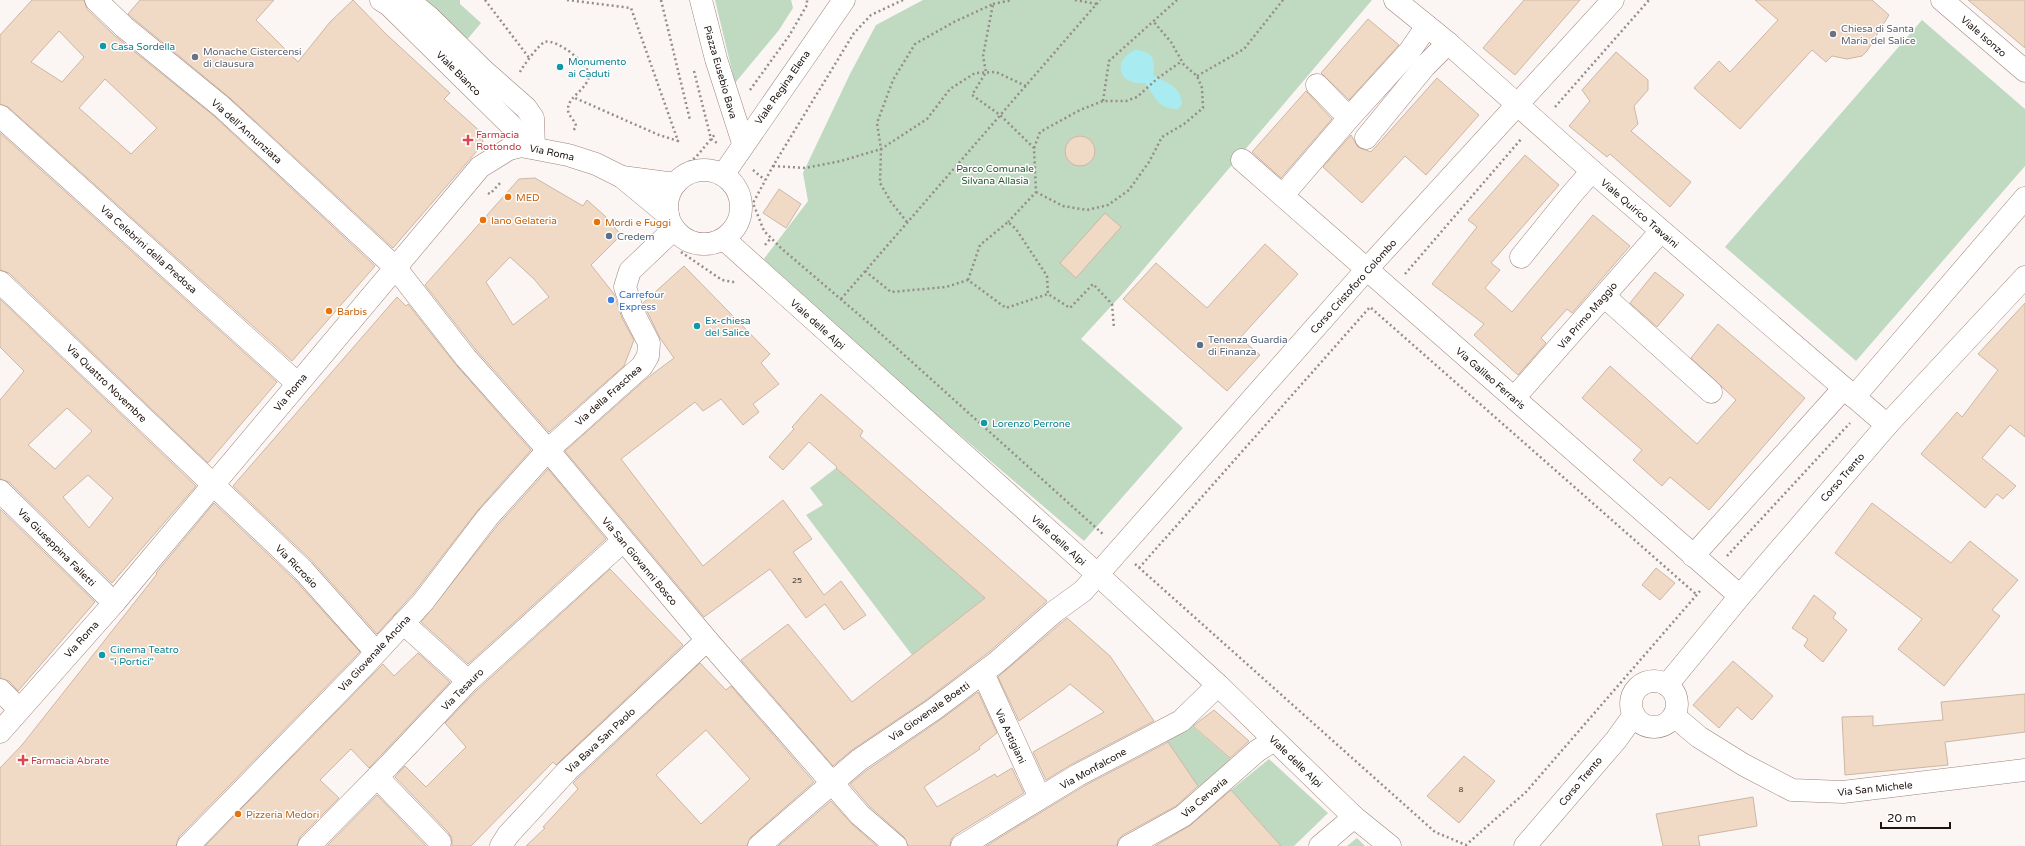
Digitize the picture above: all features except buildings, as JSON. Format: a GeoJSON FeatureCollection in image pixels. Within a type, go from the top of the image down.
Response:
{"type":"FeatureCollection","features":[{"type":"Feature","properties":{"kind":"street","name":"Via dell'Annunziata"},"geometry":{"type":"LineString","coordinates":[[96,0],[124,27],[222,107],[395,267]]}},
{"type":"Feature","properties":{"kind":"street","name":"Viale Bianco"},"geometry":{"type":"LineString","coordinates":[[381,0],[395,10],[534,148]]}},
{"type":"Feature","properties":{"kind":"street","name":"Viale Bianco"},"geometry":{"type":"LineString","coordinates":[[408,0],[429,17],[484,71],[526,108],[533,118],[534,148]]}},
{"type":"Feature","properties":{"kind":"street","name":"Piazza Eusebio Bava"},"geometry":{"type":"LineString","coordinates":[[701,0],[716,60],[743,143]]}},
{"type":"Feature","properties":{"kind":"street","name":"Viale Regina Elena"},"geometry":{"type":"LineString","coordinates":[[723,175],[743,143],[844,0]]}},
{"type":"Feature","properties":{"kind":"street","name":"Viale Quirico Travaini"},"geometry":{"type":"LineString","coordinates":[[1395,0],[1448,42],[1592,171],[1887,425]]}},
{"type":"Feature","properties":{"kind":"street","name":"Corso Cristoforo Colombo"},"geometry":{"type":"LineString","coordinates":[[1098,574],[1367,269],[1613,0]]}},
{"type":"Feature","properties":{"kind":"street","name":"Viale Isonzo"},"geometry":{"type":"LineString","coordinates":[[1942,0],[2025,72]]}},
{"type":"Feature","properties":{"kind":"street"},"geometry":{"type":"LineString","coordinates":[[1283,195],[1408,52],[1427,26]]}},
{"type":"Feature","properties":{"kind":"street"},"geometry":{"type":"LineString","coordinates":[[1366,138],[1425,66],[1448,42]]}},
{"type":"Feature","properties":{"kind":"street"},"geometry":{"type":"LineString","coordinates":[[1317,85],[1349,118]]}},
{"type":"Feature","properties":{"kind":"street","name":"Via Celebrini della Predosa"},"geometry":{"type":"LineString","coordinates":[[0,116],[298,383]]}},
{"type":"Feature","properties":{"kind":"street","name":"Via Roma"},"geometry":{"type":"LineString","coordinates":[[0,732],[114,603],[470,177],[480,167],[510,149],[521,146],[568,154],[596,164],[622,177],[671,222]]}},
{"type":"Feature","properties":{"kind":"street","name":"Via Galileo Ferraris"},"geometry":{"type":"LineString","coordinates":[[1242,160],[1740,596]]}},
{"type":"Feature","properties":{"kind":"street"},"geometry":{"type":"LineString","coordinates":[[698,171],[711,171],[723,175],[733,183],[739,194],[742,207],[740,219],[734,231],[724,239],[714,244],[697,244],[681,237],[671,222],[667,204],[677,175],[682,178],[698,171]]}},
{"type":"Feature","properties":{"kind":"street"},"geometry":{"type":"LineString","coordinates":[[1521,257],[1570,195],[1592,171]]}},
{"type":"Feature","properties":{"kind":"street","name":"Via Roma"},"geometry":{"type":"LineString","coordinates":[[622,177],[677,175]]}},
{"type":"Feature","properties":{"kind":"street"},"geometry":{"type":"LineString","coordinates":[[1693,556],[1854,397],[2025,198]]}},
{"type":"Feature","properties":{"kind":"street","name":"Via della Fraschea"},"geometry":{"type":"LineString","coordinates":[[548,450],[642,366],[648,356],[650,342],[633,312],[625,287],[630,271],[671,222]]}},
{"type":"Feature","properties":{"kind":"street","name":"Via Primo Maggio"},"geometry":{"type":"LineString","coordinates":[[1514,398],[1661,231]]}},
{"type":"Feature","properties":{"kind":"street","name":"Viale delle Alpi"},"geometry":{"type":"LineString","coordinates":[[724,239],[1098,574],[1218,685],[1354,817],[1390,846]]}},
{"type":"Feature","properties":{"kind":"street","name":"Via San Giovanni Bosco"},"geometry":{"type":"LineString","coordinates":[[395,267],[466,358],[548,450],[707,640],[860,815],[896,846]]}},
{"type":"Feature","properties":{"kind":"street","name":"Corso Trento"},"geometry":{"type":"LineString","coordinates":[[1667,685],[1740,596],[1887,425],[2025,277]]}},
{"type":"Feature","properties":{"kind":"street","name":"Via Quattro Novembre"},"geometry":{"type":"LineString","coordinates":[[0,282],[213,484]]}},
{"type":"Feature","properties":{"kind":"street"},"geometry":{"type":"LineString","coordinates":[[1604,296],[1711,392]]}},
{"type":"Feature","properties":{"kind":"street","name":"Via Giovenale Ancina"},"geometry":{"type":"LineString","coordinates":[[188,846],[423,602],[487,518],[548,450]]}},
{"type":"Feature","properties":{"kind":"street","name":"Via Ricrosio"},"geometry":{"type":"LineString","coordinates":[[213,484],[302,570],[376,652]]}},
{"type":"Feature","properties":{"kind":"street","name":"Via Giuseppina Falletti"},"geometry":{"type":"LineString","coordinates":[[0,491],[114,603]]}},
{"type":"Feature","properties":{"kind":"street","name":"Via Tesauro"},"geometry":{"type":"LineString","coordinates":[[308,846],[377,777],[468,681],[623,541]]}},
{"type":"Feature","properties":{"kind":"street","name":"Via Giovenale Boetti"},"geometry":{"type":"LineString","coordinates":[[759,846],[859,760],[933,710],[982,673],[1054,612],[1083,591],[1098,574]]}},
{"type":"Feature","properties":{"kind":"street"},"geometry":{"type":"LineString","coordinates":[[403,623],[468,681]]}},
{"type":"Feature","properties":{"kind":"street","name":"Via Bava San Paolo"},"geometry":{"type":"LineString","coordinates":[[501,846],[508,835],[567,771],[707,640]]}},
{"type":"Feature","properties":{"kind":"street","name":"Via Astigiani"},"geometry":{"type":"LineString","coordinates":[[982,673],[1040,798]]}},
{"type":"Feature","properties":{"kind":"street"},"geometry":{"type":"LineString","coordinates":[[1652,681],[1667,685],[1676,696],[1677,703],[1674,716],[1670,722],[1657,727],[1644,725],[1634,715],[1632,700],[1638,688],[1645,683],[1652,681]]}},
{"type":"Feature","properties":{"kind":"street","name":"Via Monfalcone"},"geometry":{"type":"LineString","coordinates":[[962,846],[1078,775],[1181,722],[1218,685]]}},
{"type":"Feature","properties":{"kind":"street"},"geometry":{"type":"LineString","coordinates":[[0,690],[19,709]]}},
{"type":"Feature","properties":{"kind":"street","name":"Corso Trento"},"geometry":{"type":"LineString","coordinates":[[1525,846],[1616,740],[1634,715]]}},
{"type":"Feature","properties":{"kind":"street","name":"Via San Michele"},"geometry":{"type":"LineString","coordinates":[[1674,716],[1699,737],[1744,765],[1792,790],[1843,792],[2025,770]]}},
{"type":"Feature","properties":{"kind":"street","name":"Via Cervaria"},"geometry":{"type":"LineString","coordinates":[[1129,846],[1183,816],[1257,751],[1274,740]]}},
{"type":"Feature","properties":{"kind":"street"},"geometry":{"type":"LineString","coordinates":[[377,777],[440,842]]}},
{"type":"Feature","properties":{"kind":"street"},"geometry":{"type":"LineString","coordinates":[[1320,846],[1354,817]]}},
{"type":"Feature","properties":{"kind":"path"},"geometry":{"type":"LineString","coordinates":[[484,0],[530,59]]}},
{"type":"Feature","properties":{"kind":"path"},"geometry":{"type":"LineString","coordinates":[[567,0],[631,8],[678,141],[659,135],[575,98]]}},
{"type":"Feature","properties":{"kind":"path"},"geometry":{"type":"LineString","coordinates":[[661,0],[690,120]]}},
{"type":"Feature","properties":{"kind":"path"},"geometry":{"type":"LineString","coordinates":[[677,175],[696,157],[734,114],[789,36],[807,5],[807,0]]}},
{"type":"Feature","properties":{"kind":"path"},"geometry":{"type":"LineString","coordinates":[[903,0],[872,15],[854,33],[773,166],[753,203],[764,231],[1435,832],[1466,845],[1526,792],[1704,587],[1712,572],[1754,529],[1854,397]]}},
{"type":"Feature","properties":{"kind":"path"},"geometry":{"type":"LineString","coordinates":[[907,222],[891,202],[880,183],[881,148],[877,123],[893,80],[915,44],[954,22],[993,4],[1012,0]]}},
{"type":"Feature","properties":{"kind":"path"},"geometry":{"type":"LineString","coordinates":[[1075,0],[1097,4]]}},
{"type":"Feature","properties":{"kind":"path"},"geometry":{"type":"LineString","coordinates":[[841,299],[1100,0]]}},
{"type":"Feature","properties":{"kind":"path"},"geometry":{"type":"LineString","coordinates":[[1103,101],[1109,61],[1177,0]]}},
{"type":"Feature","properties":{"kind":"path"},"geometry":{"type":"LineString","coordinates":[[1197,76],[1244,49],[1283,0]]}},
{"type":"Feature","properties":{"kind":"path"},"geometry":{"type":"LineString","coordinates":[[1376,312],[1391,290],[1521,138],[1531,136],[1540,144],[1558,124],[1554,108],[1649,0]]}},
{"type":"Feature","properties":{"kind":"path"},"geometry":{"type":"LineString","coordinates":[[993,4],[983,56],[986,72],[972,95],[1000,115],[1034,148]]}},
{"type":"Feature","properties":{"kind":"path"},"geometry":{"type":"LineString","coordinates":[[1036,192],[1063,206],[1087,210],[1108,205],[1129,190],[1149,162],[1162,137],[1184,124],[1203,108],[1202,88],[1197,76],[1182,61],[1171,42],[1153,21]]}},
{"type":"Feature","properties":{"kind":"path"},"geometry":{"type":"LineString","coordinates":[[510,95],[522,69],[545,42],[552,41],[560,44],[587,67],[589,75],[575,98],[568,106],[568,113],[576,124],[576,127],[567,137]]}},
{"type":"Feature","properties":{"kind":"path"},"geometry":{"type":"LineString","coordinates":[[968,280],[980,245],[1008,222],[1036,192],[1034,148],[1040,132],[1080,110],[1103,101],[1126,101],[1137,97],[1158,78],[1182,61]]}},
{"type":"Feature","properties":{"kind":"path"},"geometry":{"type":"LineString","coordinates":[[773,166],[804,168],[841,161],[881,148],[927,119],[950,89],[975,73],[996,72],[1026,86]]}},
{"type":"Feature","properties":{"kind":"path"},"geometry":{"type":"LineString","coordinates":[[470,177],[490,194],[506,177]]}},
{"type":"Feature","properties":{"kind":"path"},"geometry":{"type":"LineString","coordinates":[[1008,222],[1016,228],[1047,276],[1048,294]]}},
{"type":"Feature","properties":{"kind":"path"},"geometry":{"type":"LineString","coordinates":[[865,271],[891,292],[946,287],[968,280]]}},
{"type":"Feature","properties":{"kind":"path"},"geometry":{"type":"LineString","coordinates":[[968,280],[1006,308],[1048,294]]}},
{"type":"Feature","properties":{"kind":"path"},"geometry":{"type":"LineString","coordinates":[[1048,294],[1070,308],[1093,284],[1112,304],[1114,328]]}},
{"type":"Feature","properties":{"kind":"path"},"geometry":{"type":"LineString","coordinates":[[1139,568],[1370,307],[1697,595]]}},
{"type":"Feature","properties":{"kind":"green space"},"geometry":{"type":"Polygon","coordinates":[[[414,0],[460,0],[460,4],[481,23],[465,42],[414,0]]]}},
{"type":"Feature","properties":{"kind":"green space"},"geometry":{"type":"Polygon","coordinates":[[[715,0],[791,0],[793,8],[779,30],[735,83],[715,0]]]}},
{"type":"Feature","properties":{"kind":"green space","name":"Parco Comunale Silvana Allasia"},"geometry":{"type":"Polygon","coordinates":[[[923,0],[1372,0],[1125,291],[1081,339],[1183,428],[1084,541],[760,264],[808,201],[803,173],[850,74],[876,25],[923,0]]]}},
{"type":"Feature","properties":{"kind":"green space"},"geometry":{"type":"Polygon","coordinates":[[[1922,20],[2025,109],[2025,166],[1856,361],[1725,247],[1922,20]]]}},
{"type":"Feature","properties":{"kind":"green space"},"geometry":{"type":"Polygon","coordinates":[[[836,468],[985,598],[912,655],[806,515],[823,505],[810,488],[836,468]]]}},
{"type":"Feature","properties":{"kind":"green space"},"geometry":{"type":"Polygon","coordinates":[[[1192,726],[1233,761],[1198,787],[1166,740],[1192,726]]]}},
{"type":"Feature","properties":{"kind":"green space"},"geometry":{"type":"Polygon","coordinates":[[[1269,759],[1328,813],[1294,846],[1281,846],[1231,790],[1269,759]]]}},
{"type":"Feature","properties":{"kind":"green space"},"geometry":{"type":"Polygon","coordinates":[[[1357,838],[1365,846],[1347,846],[1357,838]]]}},
{"type":"Feature","properties":{"kind":"water"},"geometry":{"type":"Polygon","coordinates":[[[1135,50],[1149,54],[1152,57],[1154,64],[1153,75],[1172,86],[1179,93],[1182,104],[1178,109],[1166,107],[1161,104],[1145,83],[1129,81],[1124,77],[1121,72],[1123,60],[1127,55],[1135,50]]]}},
{"type":"Feature","properties":{"kind":"place","name":"Chiesa di Santa Maria del Salice"},"geometry":{"type":"Point","coordinates":[1833,34]}},
{"type":"Feature","properties":{"kind":"place","name":"Casa Sordella"},"geometry":{"type":"Point","coordinates":[103,46]}},
{"type":"Feature","properties":{"kind":"place","name":"Monache Cistercensi di clausura"},"geometry":{"type":"Point","coordinates":[195,57]}},
{"type":"Feature","properties":{"kind":"place","name":"Monumento ai Caduti"},"geometry":{"type":"Point","coordinates":[560,67]}},
{"type":"Feature","properties":{"kind":"place","name":"Farmacia Rottondo"},"geometry":{"type":"Point","coordinates":[468,140]}},
{"type":"Feature","properties":{"kind":"place","name":"MED"},"geometry":{"type":"Point","coordinates":[508,197]}},
{"type":"Feature","properties":{"kind":"place","name":"Iano Gelateria"},"geometry":{"type":"Point","coordinates":[483,220]}},
{"type":"Feature","properties":{"kind":"place","name":"Mordi e Fuggi"},"geometry":{"type":"Point","coordinates":[597,222]}},
{"type":"Feature","properties":{"kind":"place","name":"Credem"},"geometry":{"type":"Point","coordinates":[609,236]}},
{"type":"Feature","properties":{"kind":"place","name":"Carrefour Express"},"geometry":{"type":"Point","coordinates":[611,300]}},
{"type":"Feature","properties":{"kind":"place","name":"Barbis"},"geometry":{"type":"Point","coordinates":[329,311]}},
{"type":"Feature","properties":{"kind":"place","name":"Ex-chiesa del Salice"},"geometry":{"type":"Point","coordinates":[697,326]}},
{"type":"Feature","properties":{"kind":"place","name":"Tenenza Guardia di Finanza"},"geometry":{"type":"Point","coordinates":[1200,345]}},
{"type":"Feature","properties":{"kind":"place","name":"Lorenzo Perrone"},"geometry":{"type":"Point","coordinates":[984,423]}},
{"type":"Feature","properties":{"kind":"place","name":"Cinema Teatro \"i Portici\""},"geometry":{"type":"Point","coordinates":[102,655]}},
{"type":"Feature","properties":{"kind":"place","name":"Farmacia Abrate"},"geometry":{"type":"Point","coordinates":[23,760]}},
{"type":"Feature","properties":{"kind":"place","name":"Pizzeria Medori"},"geometry":{"type":"Point","coordinates":[238,814]}}]}
